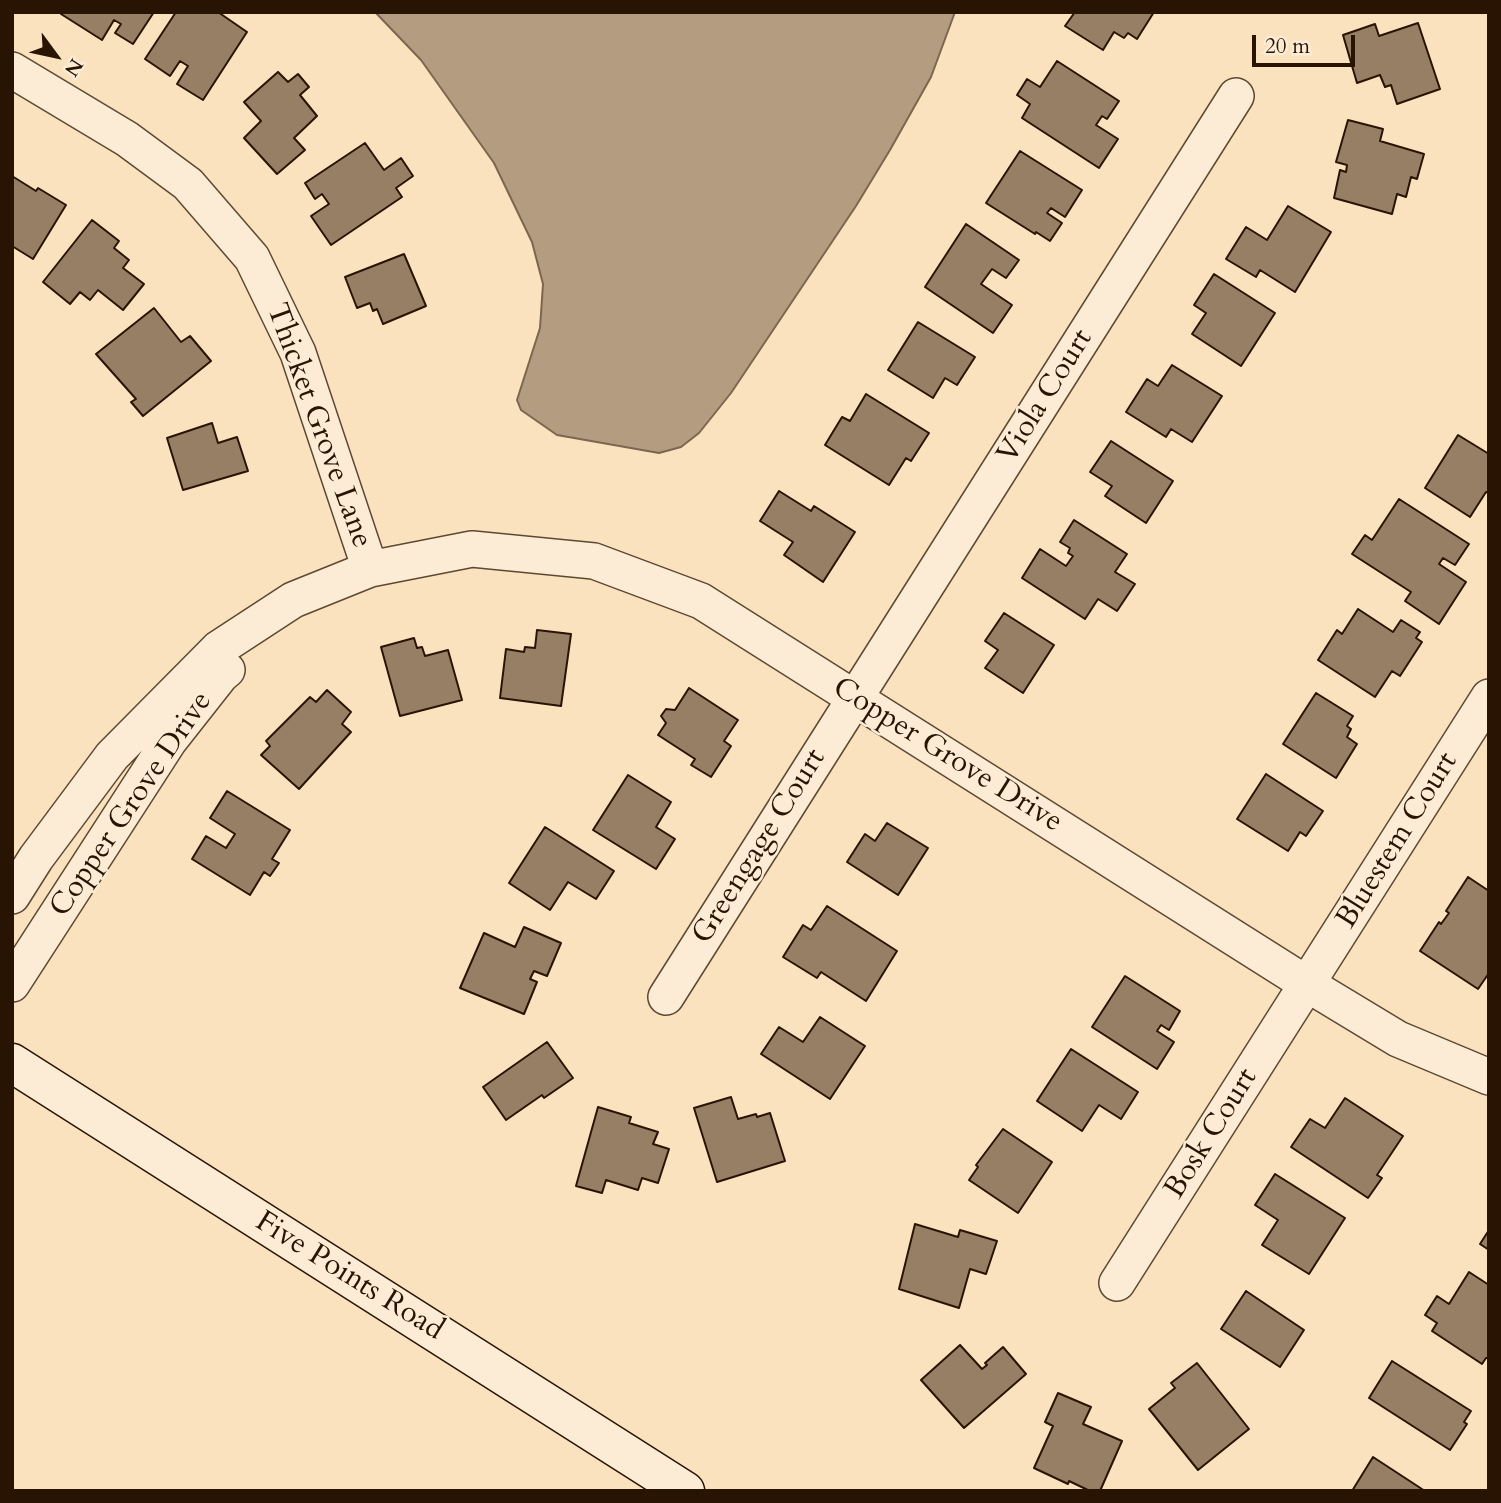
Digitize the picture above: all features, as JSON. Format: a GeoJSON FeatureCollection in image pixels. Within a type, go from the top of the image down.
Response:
{"type":"FeatureCollection","features":[{"type":"Feature","properties":{"kind":"street","name":"Thicket Grove Lane"},"geometry":{"type":"LineString","coordinates":[[12,70],[127,139],[188,184],[252,258],[298,353],[369,569]]}},
{"type":"Feature","properties":{"kind":"street","name":"Viola Court"},"geometry":{"type":"LineString","coordinates":[[855,698],[1236,96]]}},
{"type":"Feature","properties":{"kind":"street","name":"Copper Grove Drive"},"geometry":{"type":"LineString","coordinates":[[12,895],[36,858],[112,756],[218,649],[293,600],[369,569],[472,550],[594,561],[701,601],[1307,984],[1398,1038],[1489,1077]]}},
{"type":"Feature","properties":{"kind":"street","name":"Copper Grove Drive"},"geometry":{"type":"LineString","coordinates":[[12,984],[169,741],[221,675],[286,623],[342,590],[369,569]]}},
{"type":"Feature","properties":{"kind":"street","name":"Bluestem Court"},"geometry":{"type":"LineString","coordinates":[[1307,984],[1489,697]]}},
{"type":"Feature","properties":{"kind":"street","name":"Greengage Court"},"geometry":{"type":"LineString","coordinates":[[666,997],[855,698]]}},
{"type":"Feature","properties":{"kind":"street","name":"Bosk Court"},"geometry":{"type":"LineString","coordinates":[[1118,1283],[1307,984]]}},
{"type":"Feature","properties":{"kind":"street","name":"Five Points Road"},"geometry":{"type":"LineString","coordinates":[[12,1063],[685,1491]]}},
{"type":"Feature","properties":{"kind":"shaded area"},"geometry":{"type":"Polygon","coordinates":[[[375,12],[955,12],[931,77],[890,150],[856,206],[731,393],[699,433],[681,447],[659,453],[557,435],[521,410],[517,400],[540,328],[543,284],[532,242],[494,163],[421,60],[375,12]]]}},
{"type":"Feature","properties":{"kind":"building"},"geometry":{"type":"Polygon","coordinates":[[[154,12],[133,44],[115,33],[121,24],[114,20],[102,40],[61,14],[154,12]]]}},
{"type":"Feature","properties":{"kind":"building"},"geometry":{"type":"Polygon","coordinates":[[[176,12],[218,12],[247,32],[203,100],[177,84],[188,66],[180,61],[170,76],[145,59],[176,12]]]}},
{"type":"Feature","properties":{"kind":"building"},"geometry":{"type":"Polygon","coordinates":[[[1075,12],[1154,12],[1137,39],[1128,33],[1124,38],[1114,32],[1103,50],[1065,26],[1075,12]]]}},
{"type":"Feature","properties":{"kind":"building"},"geometry":{"type":"Polygon","coordinates":[[[1418,23],[1440,89],[1397,104],[1391,85],[1385,87],[1380,75],[1357,83],[1343,35],[1375,24],[1379,36],[1418,23]]]}},
{"type":"Feature","properties":{"kind":"building"},"geometry":{"type":"Polygon","coordinates":[[[1057,61],[1119,101],[1107,119],[1102,116],[1096,125],[1118,139],[1099,168],[1022,118],[1030,104],[1017,95],[1027,79],[1040,87],[1057,61]]]}},
{"type":"Feature","properties":{"kind":"building"},"geometry":{"type":"Polygon","coordinates":[[[278,72],[288,82],[298,74],[309,87],[300,95],[317,116],[294,138],[305,150],[277,174],[244,138],[261,121],[244,102],[278,72]]]}},
{"type":"Feature","properties":{"kind":"building"},"geometry":{"type":"Polygon","coordinates":[[[1348,120],[1383,129],[1380,141],[1424,154],[1417,179],[1411,177],[1406,197],[1397,194],[1392,214],[1334,198],[1340,170],[1346,172],[1347,165],[1336,162],[1348,120]]]}},
{"type":"Feature","properties":{"kind":"building"},"geometry":{"type":"Polygon","coordinates":[[[365,143],[384,170],[401,158],[413,176],[396,188],[402,197],[331,245],[311,216],[329,204],[322,194],[315,199],[305,183],[365,143]]]}},
{"type":"Feature","properties":{"kind":"building"},"geometry":{"type":"Polygon","coordinates":[[[1020,151],[1082,190],[1065,217],[1051,208],[1047,213],[1062,223],[1050,241],[986,203],[1020,151]]]}},
{"type":"Feature","properties":{"kind":"building"},"geometry":{"type":"Polygon","coordinates":[[[12,176],[66,205],[33,259],[12,246],[12,176]]]}},
{"type":"Feature","properties":{"kind":"building"},"geometry":{"type":"Polygon","coordinates":[[[1288,206],[1331,232],[1295,292],[1260,270],[1256,277],[1226,259],[1246,227],[1267,240],[1288,206]]]}},
{"type":"Feature","properties":{"kind":"building"},"geometry":{"type":"Polygon","coordinates":[[[92,220],[119,241],[114,248],[129,260],[123,268],[144,284],[123,310],[98,290],[90,300],[80,292],[70,304],[43,282],[92,220]]]}},
{"type":"Feature","properties":{"kind":"building"},"geometry":{"type":"Polygon","coordinates":[[[966,224],[1019,260],[1006,278],[992,269],[981,284],[1012,305],[993,333],[925,287],[966,224]]]}},
{"type":"Feature","properties":{"kind":"building"},"geometry":{"type":"Polygon","coordinates":[[[404,254],[426,306],[383,324],[377,309],[373,311],[370,303],[357,308],[345,277],[404,254]]]}},
{"type":"Feature","properties":{"kind":"building"},"geometry":{"type":"Polygon","coordinates":[[[1214,274],[1275,313],[1241,366],[1192,334],[1206,313],[1194,305],[1214,274]]]}},
{"type":"Feature","properties":{"kind":"building"},"geometry":{"type":"Polygon","coordinates":[[[154,308],[181,342],[190,336],[211,361],[143,416],[131,402],[136,399],[96,354],[154,308]]]}},
{"type":"Feature","properties":{"kind":"building"},"geometry":{"type":"Polygon","coordinates":[[[918,322],[975,357],[957,385],[945,378],[933,398],[888,370],[918,322]]]}},
{"type":"Feature","properties":{"kind":"building"},"geometry":{"type":"Polygon","coordinates":[[[1172,365],[1222,396],[1192,442],[1171,429],[1166,437],[1126,412],[1147,379],[1158,386],[1172,365]]]}},
{"type":"Feature","properties":{"kind":"building"},"geometry":{"type":"Polygon","coordinates":[[[866,394],[929,433],[911,461],[906,458],[889,485],[825,445],[842,417],[850,421],[866,394]]]}},
{"type":"Feature","properties":{"kind":"building"},"geometry":{"type":"Polygon","coordinates":[[[212,423],[218,443],[237,437],[248,471],[183,490],[167,438],[212,423]]]}},
{"type":"Feature","properties":{"kind":"building"},"geometry":{"type":"Polygon","coordinates":[[[1458,435],[1489,454],[1489,493],[1486,492],[1470,517],[1425,488],[1458,435]]]}},
{"type":"Feature","properties":{"kind":"building"},"geometry":{"type":"Polygon","coordinates":[[[1111,441],[1173,481],[1146,523],[1105,496],[1112,486],[1090,472],[1111,441]]]}},
{"type":"Feature","properties":{"kind":"building"},"geometry":{"type":"Polygon","coordinates":[[[779,491],[811,511],[814,506],[855,532],[823,582],[784,555],[793,542],[760,521],[779,491]]]}},
{"type":"Feature","properties":{"kind":"building"},"geometry":{"type":"Polygon","coordinates":[[[1399,499],[1469,544],[1455,565],[1443,558],[1439,564],[1466,582],[1439,624],[1405,601],[1411,592],[1352,554],[1365,535],[1372,540],[1399,499]]]}},
{"type":"Feature","properties":{"kind":"building"},"geometry":{"type":"Polygon","coordinates":[[[1074,520],[1127,554],[1115,572],[1135,584],[1117,611],[1098,599],[1085,619],[1022,578],[1040,549],[1066,566],[1073,556],[1068,553],[1070,548],[1060,542],[1074,520]]]}},
{"type":"Feature","properties":{"kind":"building"},"geometry":{"type":"Polygon","coordinates":[[[1358,609],[1393,632],[1401,620],[1420,632],[1416,638],[1422,642],[1400,676],[1392,671],[1375,697],[1318,660],[1337,630],[1342,634],[1358,609]]]}},
{"type":"Feature","properties":{"kind":"building"},"geometry":{"type":"Polygon","coordinates":[[[1004,613],[1054,645],[1023,693],[985,668],[998,650],[985,641],[1004,613]]]}},
{"type":"Feature","properties":{"kind":"building"},"geometry":{"type":"Polygon","coordinates":[[[537,630],[571,634],[561,706],[500,698],[506,649],[524,652],[525,647],[535,648],[537,630]]]}},
{"type":"Feature","properties":{"kind":"building"},"geometry":{"type":"Polygon","coordinates":[[[414,638],[417,648],[422,647],[425,656],[448,650],[462,700],[400,716],[381,647],[414,638]]]}},
{"type":"Feature","properties":{"kind":"building"},"geometry":{"type":"Polygon","coordinates":[[[689,688],[738,720],[724,741],[731,746],[711,777],[691,765],[695,759],[658,735],[666,723],[661,716],[666,709],[675,710],[689,688]]]}},
{"type":"Feature","properties":{"kind":"building"},"geometry":{"type":"Polygon","coordinates":[[[327,690],[351,712],[342,724],[351,732],[299,789],[261,755],[270,746],[266,741],[310,697],[316,702],[327,690]]]}},
{"type":"Feature","properties":{"kind":"building"},"geometry":{"type":"Polygon","coordinates":[[[1316,693],[1353,716],[1347,726],[1351,729],[1347,737],[1357,744],[1336,778],[1283,744],[1316,693]]]}},
{"type":"Feature","properties":{"kind":"building"},"geometry":{"type":"Polygon","coordinates":[[[1266,774],[1323,811],[1306,836],[1300,832],[1288,851],[1237,819],[1266,774]]]}},
{"type":"Feature","properties":{"kind":"building"},"geometry":{"type":"Polygon","coordinates":[[[628,775],[671,802],[656,827],[675,839],[656,869],[593,830],[628,775]]]}},
{"type":"Feature","properties":{"kind":"building"},"geometry":{"type":"Polygon","coordinates":[[[227,791],[290,830],[272,859],[279,863],[270,876],[264,872],[250,895],[192,859],[206,836],[226,848],[235,834],[210,818],[227,791]]]}},
{"type":"Feature","properties":{"kind":"building"},"geometry":{"type":"Polygon","coordinates":[[[887,823],[928,848],[898,895],[847,862],[865,834],[875,841],[887,823]]]}},
{"type":"Feature","properties":{"kind":"building"},"geometry":{"type":"Polygon","coordinates":[[[545,827],[614,871],[596,899],[568,882],[550,910],[509,883],[545,827]]]}},
{"type":"Feature","properties":{"kind":"building"},"geometry":{"type":"Polygon","coordinates":[[[1468,877],[1489,891],[1489,973],[1478,989],[1420,951],[1439,922],[1441,924],[1449,913],[1446,911],[1468,877]]]}},
{"type":"Feature","properties":{"kind":"building"},"geometry":{"type":"Polygon","coordinates":[[[827,906],[897,951],[866,1001],[821,972],[817,978],[783,957],[803,925],[811,930],[827,906]]]}},
{"type":"Feature","properties":{"kind":"building"},"geometry":{"type":"Polygon","coordinates":[[[524,927],[561,943],[547,976],[534,971],[530,979],[537,982],[524,1014],[460,988],[484,933],[515,947],[524,927]]]}},
{"type":"Feature","properties":{"kind":"building"},"geometry":{"type":"Polygon","coordinates":[[[1125,976],[1180,1011],[1169,1030],[1161,1025],[1157,1031],[1174,1042],[1157,1069],[1092,1027],[1125,976]]]}},
{"type":"Feature","properties":{"kind":"building"},"geometry":{"type":"Polygon","coordinates":[[[820,1017],[865,1046],[830,1099],[761,1054],[779,1027],[803,1042],[820,1017]]]}},
{"type":"Feature","properties":{"kind":"building"},"geometry":{"type":"Polygon","coordinates":[[[547,1042],[573,1078],[506,1120],[483,1087],[547,1042]]]}},
{"type":"Feature","properties":{"kind":"building"},"geometry":{"type":"Polygon","coordinates":[[[1071,1049],[1138,1092],[1121,1119],[1099,1105],[1082,1131],[1037,1101],[1071,1049]]]}},
{"type":"Feature","properties":{"kind":"building"},"geometry":{"type":"Polygon","coordinates":[[[731,1097],[738,1119],[770,1113],[785,1161],[717,1182],[694,1108],[731,1097]]]}},
{"type":"Feature","properties":{"kind":"building"},"geometry":{"type":"Polygon","coordinates":[[[1345,1098],[1403,1136],[1377,1175],[1382,1178],[1368,1198],[1291,1147],[1310,1119],[1325,1128],[1345,1098]]]}},
{"type":"Feature","properties":{"kind":"building"},"geometry":{"type":"Polygon","coordinates":[[[598,1107],[631,1117],[629,1123],[658,1132],[653,1144],[669,1149],[658,1183],[642,1178],[638,1190],[606,1180],[602,1193],[576,1186],[598,1107]]]}},
{"type":"Feature","properties":{"kind":"building"},"geometry":{"type":"Polygon","coordinates":[[[1003,1129],[1052,1162],[1018,1213],[969,1180],[978,1167],[976,1165],[1003,1129]]]}},
{"type":"Feature","properties":{"kind":"building"},"geometry":{"type":"Polygon","coordinates":[[[1275,1174],[1345,1218],[1309,1274],[1262,1245],[1278,1220],[1255,1205],[1275,1174]]]}},
{"type":"Feature","properties":{"kind":"building"},"geometry":{"type":"Polygon","coordinates":[[[915,1224],[958,1237],[960,1230],[997,1241],[986,1274],[970,1269],[959,1308],[899,1289],[915,1224]]]}},
{"type":"Feature","properties":{"kind":"building"},"geometry":{"type":"Polygon","coordinates":[[[1489,1230],[1489,1250],[1480,1244],[1489,1230]]]}},
{"type":"Feature","properties":{"kind":"building"},"geometry":{"type":"Polygon","coordinates":[[[1469,1272],[1489,1285],[1489,1358],[1482,1364],[1432,1331],[1437,1323],[1425,1315],[1437,1296],[1449,1304],[1469,1272]]]}},
{"type":"Feature","properties":{"kind":"building"},"geometry":{"type":"Polygon","coordinates":[[[1246,1291],[1304,1330],[1280,1367],[1221,1329],[1246,1291]]]}},
{"type":"Feature","properties":{"kind":"building"},"geometry":{"type":"Polygon","coordinates":[[[960,1345],[982,1369],[1003,1347],[1026,1374],[964,1428],[921,1380],[960,1345]]]}},
{"type":"Feature","properties":{"kind":"building"},"geometry":{"type":"Polygon","coordinates":[[[1392,1361],[1471,1411],[1464,1422],[1467,1424],[1450,1450],[1369,1398],[1392,1361]]]}},
{"type":"Feature","properties":{"kind":"building"},"geometry":{"type":"Polygon","coordinates":[[[1197,1363],[1249,1429],[1198,1470],[1149,1409],[1175,1388],[1171,1383],[1197,1363]]]}},
{"type":"Feature","properties":{"kind":"building"},"geometry":{"type":"Polygon","coordinates":[[[1058,1393],[1091,1407],[1083,1424],[1122,1441],[1100,1491],[1090,1491],[1069,1481],[1068,1484],[1034,1468],[1053,1426],[1045,1422],[1058,1393]]]}},
{"type":"Feature","properties":{"kind":"building"},"geometry":{"type":"Polygon","coordinates":[[[1373,1457],[1425,1491],[1352,1491],[1373,1457]]]}}]}
